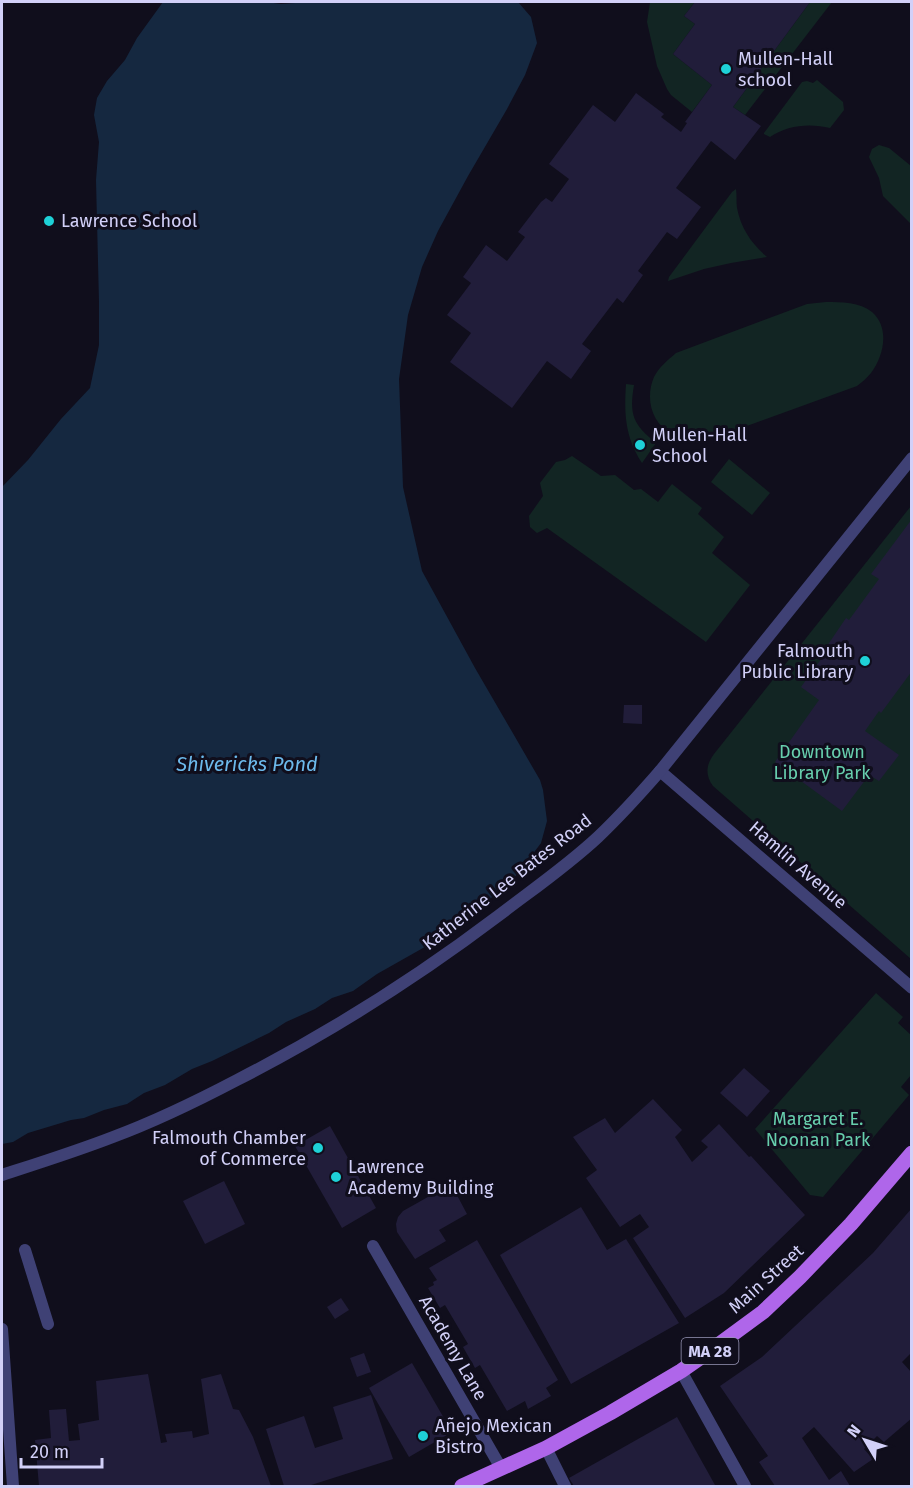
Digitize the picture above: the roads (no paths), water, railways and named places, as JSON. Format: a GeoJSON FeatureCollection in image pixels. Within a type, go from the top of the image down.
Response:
{"type":"FeatureCollection","features":[{"type":"Feature","properties":{"kind":"main road","name":"Main Street"},"geometry":{"type":"LineString","coordinates":[[462,1486],[546,1448],[610,1413],[681,1371],[763,1312],[831,1245],[912,1153]]}},
{"type":"Feature","properties":{"kind":"street","name":"Katherine Lee Bates Road"},"geometry":{"type":"LineString","coordinates":[[2,1175],[114,1137],[194,1102],[274,1061],[324,1033],[420,973],[551,876],[597,838],[643,791],[912,458]]}},
{"type":"Feature","properties":{"kind":"street","name":"Hamlin Avenue"},"geometry":{"type":"LineString","coordinates":[[660,771],[912,988]]}},
{"type":"Feature","properties":{"kind":"street","name":"Academy Lane"},"geometry":{"type":"LineString","coordinates":[[373,1246],[501,1468]]}},
{"type":"Feature","properties":{"kind":"street"},"geometry":{"type":"LineString","coordinates":[[24,1250],[48,1324]]}},
{"type":"Feature","properties":{"kind":"street"},"geometry":{"type":"LineString","coordinates":[[2,1329],[13,1486]]}},
{"type":"Feature","properties":{"kind":"street"},"geometry":{"type":"LineString","coordinates":[[681,1371],[745,1486]]}},
{"type":"Feature","properties":{"kind":"street"},"geometry":{"type":"LineString","coordinates":[[546,1448],[565,1486]]}},
{"type":"Feature","properties":{"kind":"water","name":"Shivericks Pond"},"geometry":{"type":"Polygon","coordinates":[[[163,2],[281,4],[518,2],[531,17],[537,43],[525,75],[438,231],[422,267],[408,315],[399,379],[403,487],[422,571],[540,780],[547,821],[541,843],[530,860],[510,882],[480,908],[423,948],[377,974],[353,991],[332,998],[269,1033],[192,1069],[165,1085],[144,1093],[127,1104],[28,1133],[13,1142],[2,1144],[2,487],[90,388],[99,345],[96,180],[99,142],[94,115],[97,98],[163,2]]]}},
{"type":"Feature","properties":{"kind":"place","name":"Mullen-Hall school"},"geometry":{"type":"Point","coordinates":[726,69]}},
{"type":"Feature","properties":{"kind":"place","name":"Lawrence School"},"geometry":{"type":"Point","coordinates":[49,221]}},
{"type":"Feature","properties":{"kind":"place","name":"Mullen-Hall School"},"geometry":{"type":"Point","coordinates":[640,445]}},
{"type":"Feature","properties":{"kind":"place","name":"Falmouth Public Library"},"geometry":{"type":"Point","coordinates":[865,661]}},
{"type":"Feature","properties":{"kind":"place","name":"Falmouth Chamber of Commerce"},"geometry":{"type":"Point","coordinates":[318,1148]}},
{"type":"Feature","properties":{"kind":"place","name":"Lawrence Academy Building"},"geometry":{"type":"Point","coordinates":[336,1177]}},
{"type":"Feature","properties":{"kind":"place","name":"Añejo Mexican Bistro"},"geometry":{"type":"Point","coordinates":[423,1436]}},
{"type":"Feature","properties":{"kind":"park label","name":"Downtown Library Park"},"geometry":{"type":"Point","coordinates":[822,762]}},
{"type":"Feature","properties":{"kind":"park label","name":"Margaret E. Noonan Park"},"geometry":{"type":"Point","coordinates":[818,1129]}}]}
